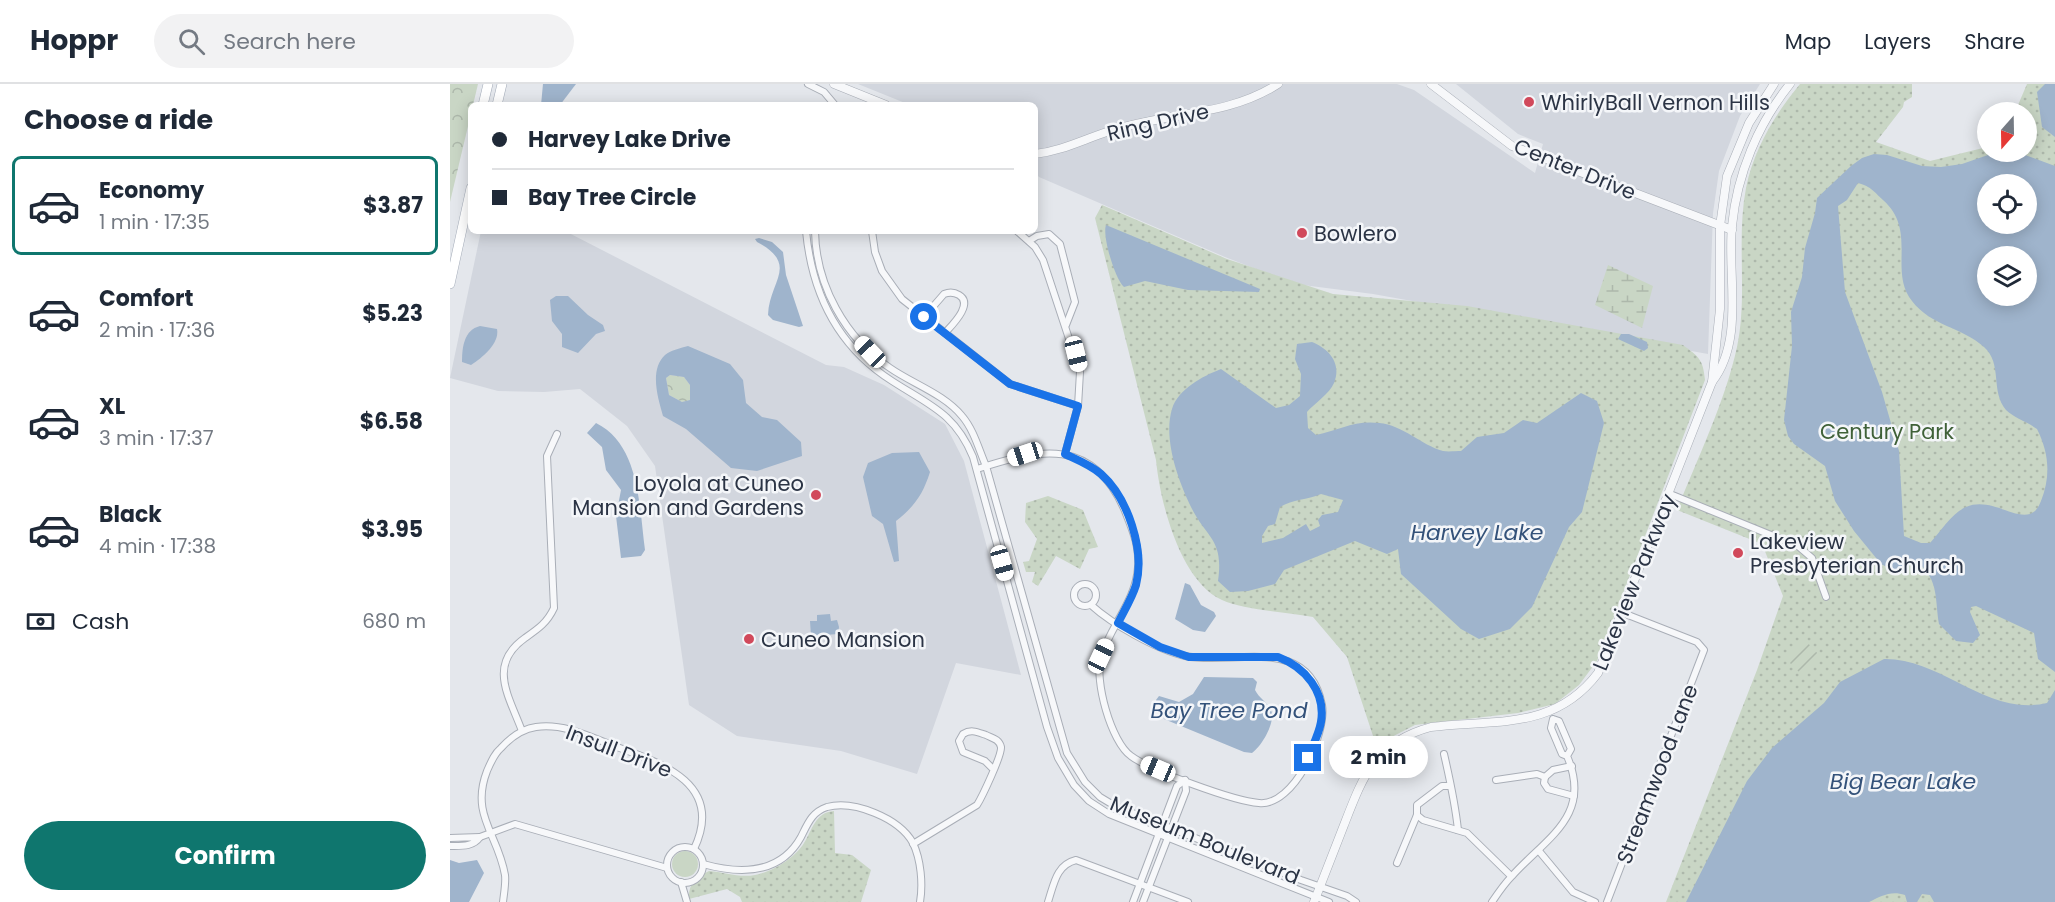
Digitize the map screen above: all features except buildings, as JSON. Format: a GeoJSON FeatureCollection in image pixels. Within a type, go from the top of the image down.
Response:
{"type":"FeatureCollection","features":[{"type":"Feature","properties":{"kind":"main road"},"geometry":{"type":"LineString","coordinates":[[484,102],[488,84]]}},
{"type":"Feature","properties":{"kind":"main road"},"geometry":{"type":"LineString","coordinates":[[498,102],[502,84]]}},
{"type":"Feature","properties":{"kind":"main road"},"geometry":{"type":"LineString","coordinates":[[450,284],[468,202]]}},
{"type":"Feature","properties":{"kind":"street"},"geometry":{"type":"LineString","coordinates":[[808,84],[824,92],[832,102]]}},
{"type":"Feature","properties":{"kind":"street"},"geometry":{"type":"LineString","coordinates":[[834,84],[879,102]]}},
{"type":"Feature","properties":{"kind":"street","name":"Ring Drive"},"geometry":{"type":"LineString","coordinates":[[1038,153],[1069,148],[1110,130],[1226,107],[1255,97],[1278,84]]}},
{"type":"Feature","properties":{"kind":"street","name":"Center Drive"},"geometry":{"type":"LineString","coordinates":[[1431,84],[1443,88],[1512,146],[1732,230]]}},
{"type":"Feature","properties":{"kind":"street","name":"Lakeview Parkway"},"geometry":{"type":"LineString","coordinates":[[1315,900],[1362,778],[1390,745],[1418,730],[1431,727],[1552,716],[1572,701],[1598,674],[1712,382],[1720,309],[1720,226],[1727,176],[1749,123],[1774,84]]}},
{"type":"Feature","properties":{"kind":"street","name":"Lakeview Parkway"},"geometry":{"type":"LineString","coordinates":[[1712,382],[1720,372],[1728,346],[1732,310],[1732,230],[1735,200],[1744,166],[1770,114],[1791,84]]}},
{"type":"Feature","properties":{"kind":"street","name":"Museum Boulevard"},"geometry":{"type":"LineString","coordinates":[[807,234],[816,286],[830,318],[842,336],[873,368],[939,408],[966,438],[977,469],[1058,758],[1074,784],[1089,801],[1109,814],[1315,900],[1329,902]]}},
{"type":"Feature","properties":{"kind":"street","name":"Museum Boulevard"},"geometry":{"type":"LineString","coordinates":[[815,234],[819,264],[835,308],[846,324],[876,358],[948,403],[963,417],[986,466],[1066,753],[1085,782],[1100,797],[1135,816],[1356,902]]}},
{"type":"Feature","properties":{"kind":"street"},"geometry":{"type":"LineString","coordinates":[[872,234],[875,252],[887,281],[902,299],[1010,384],[1078,406]]}},
{"type":"Feature","properties":{"kind":"street"},"geometry":{"type":"LineString","coordinates":[[1021,234],[1043,260],[1080,372],[1078,406],[1065,454]]}},
{"type":"Feature","properties":{"kind":"street"},"geometry":{"type":"LineString","coordinates":[[1029,241],[1037,236],[1048,234],[1060,244],[1075,302],[1066,326]]}},
{"type":"Feature","properties":{"kind":"street"},"geometry":{"type":"LineString","coordinates":[[924,317],[944,294],[949,292],[962,298],[964,304],[962,311],[945,333]]}},
{"type":"Feature","properties":{"kind":"street"},"geometry":{"type":"LineString","coordinates":[[503,902],[505,874],[480,805],[484,779],[500,748],[522,731],[503,680],[505,657],[543,626],[554,608],[547,456],[557,434]]}},
{"type":"Feature","properties":{"kind":"street"},"geometry":{"type":"LineString","coordinates":[[977,469],[1025,454],[1065,454],[1092,468],[1113,487],[1135,535],[1139,566],[1136,585],[1118,623],[1101,656],[1098,670],[1101,690],[1114,731],[1131,757],[1242,801],[1264,804],[1279,799],[1302,775],[1321,724],[1322,707],[1317,691],[1302,670],[1278,657],[1189,657],[1160,647],[1118,623],[1091,605]]}},
{"type":"Feature","properties":{"kind":"street"},"geometry":{"type":"LineString","coordinates":[[1670,494],[1798,546],[1812,558],[1826,597]]}},
{"type":"Feature","properties":{"kind":"street","name":"Streamwood Lane"},"geometry":{"type":"LineString","coordinates":[[1608,900],[1704,650],[1696,642],[1623,613]]}},
{"type":"Feature","properties":{"kind":"street"},"geometry":{"type":"LineString","coordinates":[[1552,716],[1559,721],[1571,750],[1567,756]]}},
{"type":"Feature","properties":{"kind":"street"},"geometry":{"type":"LineString","coordinates":[[1492,902],[1511,876],[1560,829],[1574,795],[1572,766],[1567,756],[1562,754],[1551,728],[1552,716]]}},
{"type":"Feature","properties":{"kind":"street","name":"Insull Drive"},"geometry":{"type":"LineString","coordinates":[[522,731],[550,726],[567,729],[666,765],[683,777],[698,801],[702,826],[694,849]]}},
{"type":"Feature","properties":{"kind":"street"},"geometry":{"type":"LineString","coordinates":[[913,844],[977,805],[984,795],[992,768],[1000,754],[999,742],[974,731],[963,734],[959,745],[963,752],[985,761],[992,768]]}},
{"type":"Feature","properties":{"kind":"street"},"geometry":{"type":"LineString","coordinates":[[1444,754],[1449,786],[1455,794],[1458,830]]}},
{"type":"Feature","properties":{"kind":"street"},"geometry":{"type":"LineString","coordinates":[[1572,766],[1553,770],[1545,777],[1544,783],[1548,789],[1574,795]]}},
{"type":"Feature","properties":{"kind":"street"},"geometry":{"type":"LineString","coordinates":[[1496,780],[1537,774],[1545,777]]}},
{"type":"Feature","properties":{"kind":"street"},"geometry":{"type":"LineString","coordinates":[[1133,902],[1177,786],[1185,780]]}},
{"type":"Feature","properties":{"kind":"street"},"geometry":{"type":"LineString","coordinates":[[1143,902],[1186,791],[1185,780]]}},
{"type":"Feature","properties":{"kind":"street"},"geometry":{"type":"LineString","coordinates":[[1449,786],[1442,786],[1419,802],[1416,808],[1417,815],[1423,820],[1467,833],[1511,876]]}},
{"type":"Feature","properties":{"kind":"street"},"geometry":{"type":"LineString","coordinates":[[703,864],[736,872],[752,871],[776,862],[793,847],[815,812],[828,807],[843,806],[877,815],[900,828],[913,844],[920,868],[920,902]]}},
{"type":"Feature","properties":{"kind":"street"},"geometry":{"type":"LineString","coordinates":[[1397,863],[1417,815]]}},
{"type":"Feature","properties":{"kind":"street"},"geometry":{"type":"LineString","coordinates":[[450,846],[468,845],[490,832],[515,824],[667,868]]}},
{"type":"Feature","properties":{"kind":"street"},"geometry":{"type":"LineString","coordinates":[[450,838],[480,837]]}},
{"type":"Feature","properties":{"kind":"street"},"geometry":{"type":"LineString","coordinates":[[684,847],[694,849],[701,856],[703,864],[696,879],[681,882],[672,877],[667,868],[668,858],[675,850],[684,847]]}},
{"type":"Feature","properties":{"kind":"street"},"geometry":{"type":"LineString","coordinates":[[1539,851],[1573,892],[1595,902]]}},
{"type":"Feature","properties":{"kind":"street"},"geometry":{"type":"LineString","coordinates":[[1048,902],[1057,873],[1063,866],[1076,860],[1188,902]]}},
{"type":"Feature","properties":{"kind":"street"},"geometry":{"type":"LineString","coordinates":[[681,882],[687,902]]}},
{"type":"Feature","properties":{"kind":"shaded area"},"geometry":{"type":"Polygon","coordinates":[[[858,84],[1397,84],[1414,90],[1535,173],[1543,144],[1518,134],[1456,84],[1760,84],[1740,116],[1719,171],[1713,213],[1708,354],[1373,294],[1295,284],[1225,257],[1039,177],[1038,102],[903,102],[858,84]]]}},
{"type":"Feature","properties":{"kind":"shaded area","name":"Loyola at Cuneo Mansion and Gardens"},"geometry":{"type":"Polygon","coordinates":[[[480,234],[571,234],[826,365],[844,367],[884,385],[945,424],[964,461],[1021,675],[956,663],[917,774],[841,751],[737,736],[689,705],[655,466],[627,426],[580,389],[544,392],[498,391],[450,378],[480,234]]]}},
{"type":"Feature","properties":{"kind":"green space"},"geometry":{"type":"Polygon","coordinates":[[[450,84],[478,84],[474,102],[468,102],[468,126],[450,202],[450,84]]]}},
{"type":"Feature","properties":{"kind":"green space","name":"Century Park"},"geometry":{"type":"Polygon","coordinates":[[[1800,84],[1912,84],[1912,97],[1904,102],[1903,107],[1876,142],[1930,161],[1977,149],[1977,162],[2037,162],[2037,102],[2019,102],[2027,84],[2055,84],[2055,902],[1666,902],[1757,670],[1783,596],[1762,544],[1677,510],[1732,368],[1742,308],[1742,227],[1746,188],[1754,160],[1774,120],[1800,84]]]}},
{"type":"Feature","properties":{"kind":"green space"},"geometry":{"type":"Polygon","coordinates":[[[1102,205],[1227,259],[1333,294],[1467,306],[1683,345],[1696,356],[1703,367],[1705,380],[1597,661],[1579,685],[1555,704],[1518,713],[1415,725],[1376,745],[1347,657],[1313,617],[1242,606],[1222,600],[1207,590],[1184,558],[1175,539],[1162,497],[1156,460],[1095,218],[1102,205]]]}},
{"type":"Feature","properties":{"kind":"green space"},"geometry":{"type":"Polygon","coordinates":[[[1608,265],[1653,286],[1642,328],[1595,305],[1608,265]]]}},
{"type":"Feature","properties":{"kind":"green space"},"geometry":{"type":"Polygon","coordinates":[[[670,375],[684,377],[690,385],[691,400],[682,402],[669,395],[666,378],[670,375]]]}},
{"type":"Feature","properties":{"kind":"green space"},"geometry":{"type":"Polygon","coordinates":[[[1048,496],[1083,510],[1098,547],[1089,549],[1080,569],[1056,556],[1038,586],[1032,582],[1035,572],[1026,572],[1023,562],[1029,561],[1037,539],[1025,522],[1026,503],[1048,496]]]}},
{"type":"Feature","properties":{"kind":"green space"},"geometry":{"type":"Polygon","coordinates":[[[1803,638],[1820,656],[1802,675],[1784,657],[1803,638]]]}},
{"type":"Feature","properties":{"kind":"green space"},"geometry":{"type":"Polygon","coordinates":[[[834,811],[835,853],[852,855],[871,870],[861,902],[742,902],[740,897],[727,889],[689,899],[690,889],[694,882],[709,871],[749,876],[769,871],[782,864],[800,849],[818,818],[834,811]]]}},
{"type":"Feature","properties":{"kind":"green space"},"geometry":{"type":"Polygon","coordinates":[[[685,851],[694,855],[698,864],[694,873],[685,877],[676,873],[672,864],[676,855],[685,851]]]}},
{"type":"Feature","properties":{"kind":"water"},"geometry":{"type":"Polygon","coordinates":[[[543,84],[576,84],[562,102],[541,102],[543,84]]]}},
{"type":"Feature","properties":{"kind":"water"},"geometry":{"type":"Polygon","coordinates":[[[2045,84],[2055,84],[2055,137],[2042,127],[2037,92],[2045,84]]]}},
{"type":"Feature","properties":{"kind":"water"},"geometry":{"type":"Polygon","coordinates":[[[1874,154],[1887,155],[1922,166],[1941,167],[1977,159],[1977,162],[2037,162],[2037,159],[2055,166],[2055,672],[2038,659],[2034,633],[1976,606],[1971,607],[1970,612],[1980,635],[1973,643],[1956,641],[1939,624],[1935,591],[1925,570],[1919,564],[1907,565],[1895,571],[1881,564],[1854,531],[1835,501],[1825,466],[1794,444],[1788,436],[1784,420],[1792,346],[1791,312],[1802,277],[1805,248],[1817,198],[1851,166],[1862,158],[1874,154]],[[1858,183],[1847,200],[1838,206],[1845,292],[1882,392],[1899,451],[1904,536],[1921,543],[1930,543],[1956,513],[1975,505],[1992,506],[2023,515],[2032,513],[2041,501],[2047,474],[2044,447],[2037,429],[2006,410],[2001,403],[1993,361],[1984,347],[1928,316],[1912,301],[1905,289],[1902,277],[1899,225],[1893,212],[1883,200],[1872,190],[1858,183]]]}},
{"type":"Feature","properties":{"kind":"water"},"geometry":{"type":"Polygon","coordinates":[[[1106,225],[1260,289],[1259,292],[1188,290],[1145,281],[1124,287],[1110,257],[1106,225]]]}},
{"type":"Feature","properties":{"kind":"water"},"geometry":{"type":"Polygon","coordinates":[[[755,239],[772,242],[783,252],[786,275],[803,326],[773,320],[768,315],[780,266],[770,250],[755,239]]]}},
{"type":"Feature","properties":{"kind":"water"},"geometry":{"type":"Polygon","coordinates":[[[556,296],[568,296],[588,315],[603,325],[605,331],[596,334],[578,353],[562,347],[562,334],[552,321],[550,300],[556,296]]]}},
{"type":"Feature","properties":{"kind":"water"},"geometry":{"type":"Polygon","coordinates":[[[480,326],[497,329],[496,340],[485,354],[471,365],[462,362],[463,345],[467,335],[480,326]]]}},
{"type":"Feature","properties":{"kind":"water"},"geometry":{"type":"Polygon","coordinates":[[[1621,334],[1629,334],[1647,342],[1648,348],[1644,351],[1618,339],[1621,334]]]}},
{"type":"Feature","properties":{"kind":"water","name":"Harvey Lake"},"geometry":{"type":"Polygon","coordinates":[[[1312,342],[1318,345],[1329,353],[1335,363],[1336,376],[1332,387],[1307,412],[1308,428],[1316,435],[1370,422],[1396,427],[1443,451],[1461,451],[1477,437],[1504,433],[1523,420],[1537,423],[1581,393],[1597,401],[1604,423],[1582,512],[1569,527],[1532,607],[1510,629],[1479,639],[1461,629],[1401,574],[1398,549],[1387,554],[1355,541],[1284,570],[1275,584],[1248,591],[1230,592],[1218,581],[1219,556],[1213,540],[1191,507],[1173,459],[1169,433],[1172,409],[1185,389],[1199,379],[1221,369],[1276,408],[1289,405],[1300,396],[1301,374],[1295,359],[1297,344],[1312,342]],[[1321,494],[1280,507],[1275,524],[1268,526],[1262,536],[1262,543],[1283,538],[1306,524],[1310,531],[1320,526],[1318,520],[1322,515],[1338,512],[1343,500],[1321,494]]]}},
{"type":"Feature","properties":{"kind":"water"},"geometry":{"type":"Polygon","coordinates":[[[688,346],[730,364],[743,380],[746,403],[762,417],[777,420],[801,442],[802,456],[757,471],[731,468],[686,429],[663,416],[656,384],[657,368],[665,355],[688,346]],[[670,375],[666,378],[669,395],[682,402],[690,400],[690,385],[684,377],[670,375]]]}},
{"type":"Feature","properties":{"kind":"water"},"geometry":{"type":"Polygon","coordinates":[[[596,423],[610,433],[621,446],[635,478],[645,550],[641,556],[621,558],[616,516],[621,490],[606,470],[602,447],[587,433],[596,423]]]}},
{"type":"Feature","properties":{"kind":"water"},"geometry":{"type":"Polygon","coordinates":[[[919,452],[930,472],[918,499],[896,521],[899,561],[894,562],[883,524],[872,516],[863,477],[868,463],[892,453],[919,452]]]}},
{"type":"Feature","properties":{"kind":"water"},"geometry":{"type":"Polygon","coordinates":[[[1185,583],[1190,585],[1201,605],[1214,612],[1216,616],[1205,632],[1193,630],[1175,619],[1185,583]]]}},
{"type":"Feature","properties":{"kind":"water"},"geometry":{"type":"Polygon","coordinates":[[[830,614],[831,621],[837,620],[838,634],[811,636],[810,621],[817,621],[817,615],[830,614]]]}},
{"type":"Feature","properties":{"kind":"water","name":"Big Bear Lake"},"geometry":{"type":"Polygon","coordinates":[[[1884,659],[1905,661],[1926,667],[1984,695],[2004,702],[2025,705],[2047,703],[2055,690],[2055,902],[1934,902],[1930,895],[1922,894],[1917,902],[1907,902],[1905,895],[1895,893],[1886,894],[1869,902],[1686,902],[1747,781],[1772,748],[1824,703],[1840,682],[1884,659]]]}},
{"type":"Feature","properties":{"kind":"water","name":"Bay Tree Pond"},"geometry":{"type":"Polygon","coordinates":[[[1204,677],[1253,678],[1257,682],[1255,690],[1271,710],[1272,721],[1260,745],[1252,753],[1244,752],[1164,719],[1156,700],[1159,696],[1179,702],[1193,694],[1204,677]]]}},
{"type":"Feature","properties":{"kind":"water"},"geometry":{"type":"Polygon","coordinates":[[[450,860],[459,863],[477,860],[484,873],[469,902],[450,902],[450,860]]]}},
{"type":"Feature","properties":{"kind":"place","name":"WhirlyBall Vernon Hills"},"geometry":{"type":"Point","coordinates":[1529,102]}},
{"type":"Feature","properties":{"kind":"place","name":"Bowlero"},"geometry":{"type":"Point","coordinates":[1302,233]}},
{"type":"Feature","properties":{"kind":"place","name":"Loyola at Cuneo Mansion and Gardens"},"geometry":{"type":"Point","coordinates":[816,495]}},
{"type":"Feature","properties":{"kind":"place","name":"Lakeview Presbyterian Church"},"geometry":{"type":"Point","coordinates":[1738,553]}},
{"type":"Feature","properties":{"kind":"place","name":"Cuneo Mansion"},"geometry":{"type":"Point","coordinates":[749,639]}},
{"type":"Feature","properties":{"kind":"route"},"geometry":{"type":"LineString","coordinates":[[924,317],[1010,384],[1078,406],[1065,454],[1084,462],[1100,473],[1113,487],[1135,535],[1139,566],[1136,585],[1118,623],[1160,647],[1189,657],[1278,657],[1291,662],[1309,678],[1317,691],[1322,707],[1321,724],[1308,758]]}}]}
